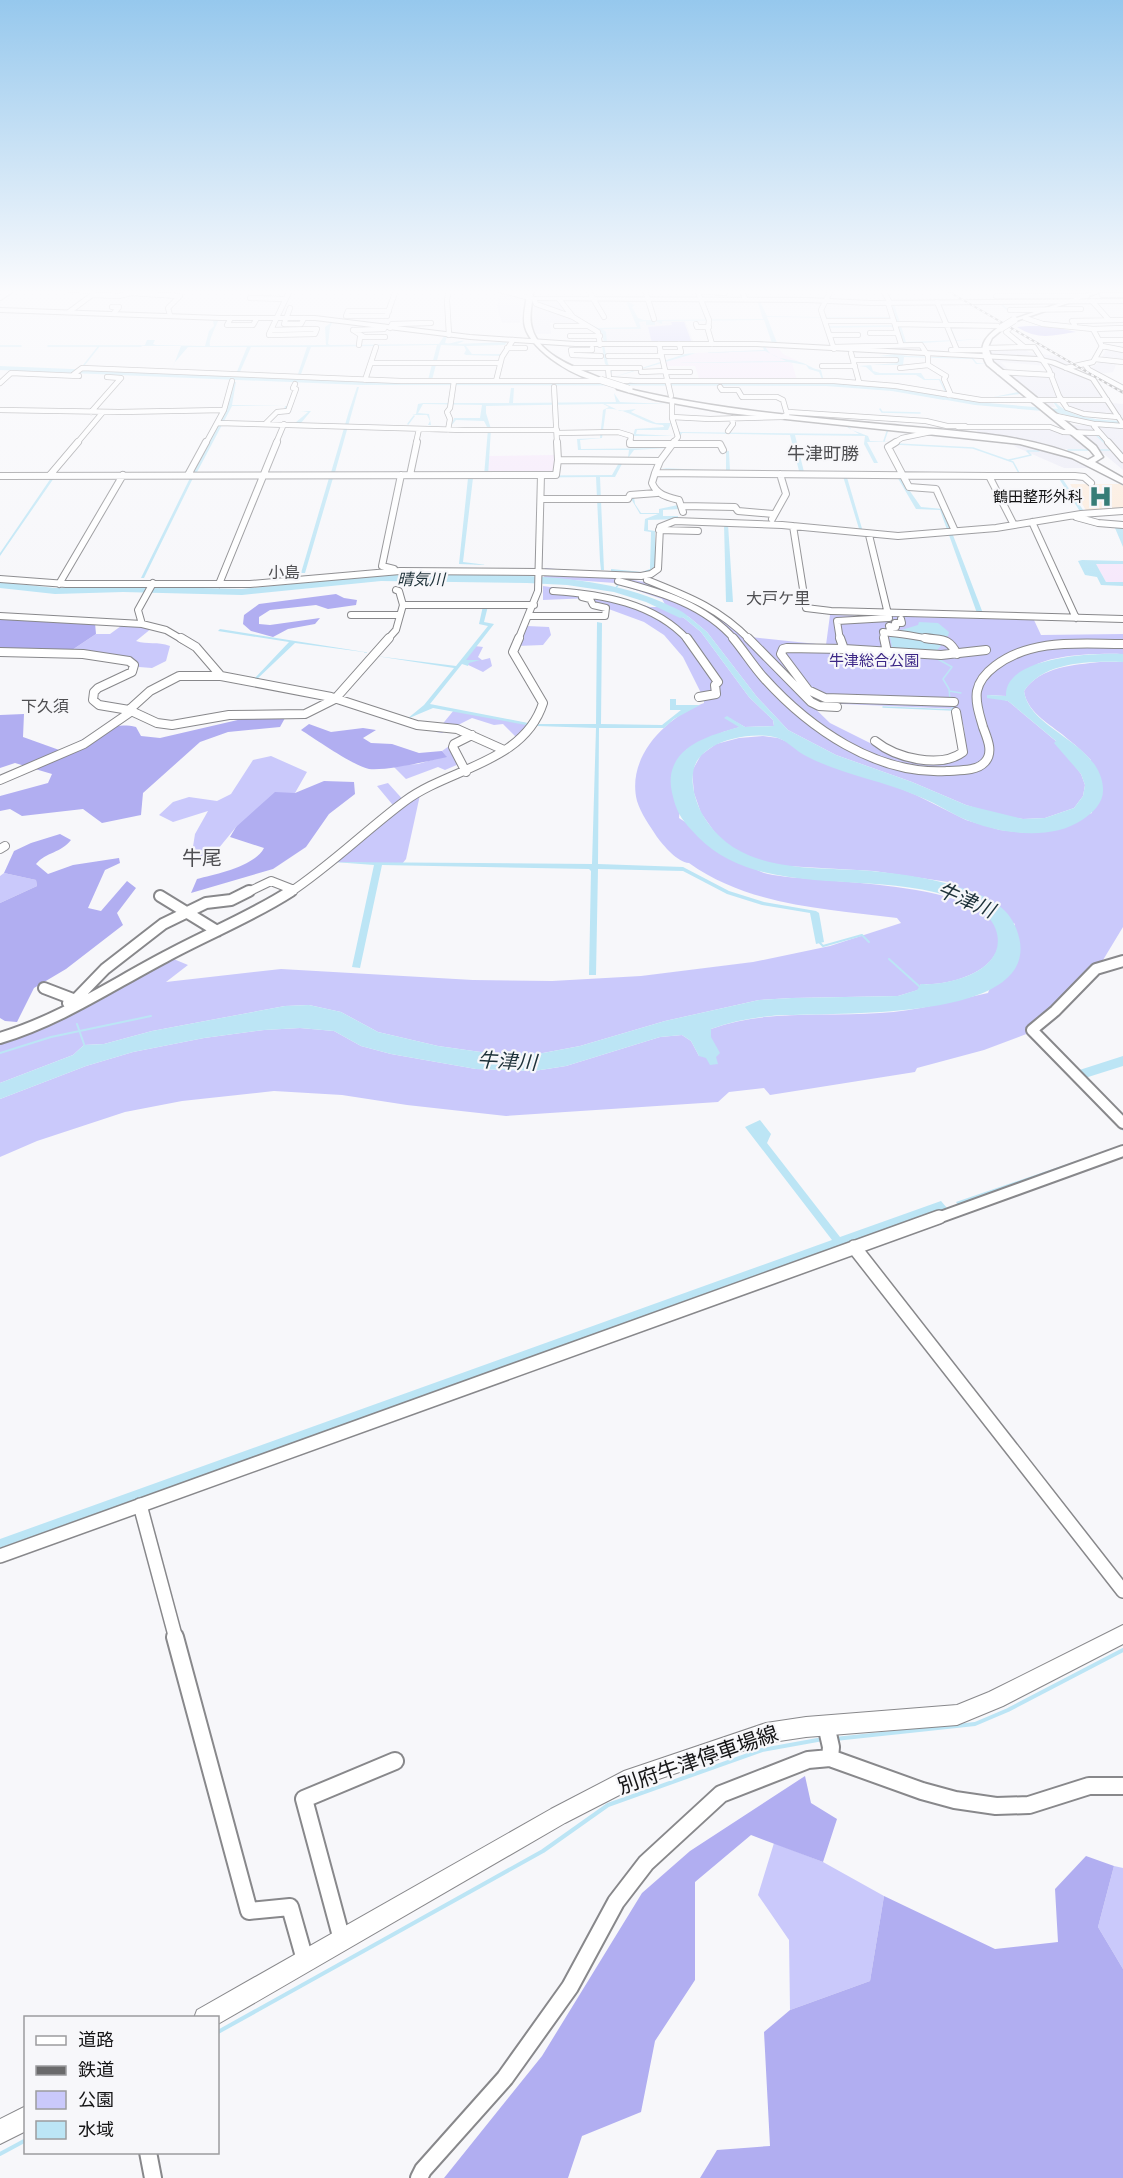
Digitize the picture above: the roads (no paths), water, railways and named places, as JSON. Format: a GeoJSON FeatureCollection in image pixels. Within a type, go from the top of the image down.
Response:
{"type":"FeatureCollection","features":[{"type":"Feature","properties":{"kind":"highway"},"geometry":{"type":"LineString","coordinates":[[649,392],[687,404],[939,431]]}},
{"type":"Feature","properties":{"kind":"highway"},"geometry":{"type":"LineString","coordinates":[[1023,392],[1093,448],[1099,457],[1090,462]]}},
{"type":"Feature","properties":{"kind":"highway"},"geometry":{"type":"LineString","coordinates":[[787,414],[838,418],[1028,444],[1090,462],[1123,476]]}},
{"type":"Feature","properties":{"kind":"highway"},"geometry":{"type":"LineString","coordinates":[[1090,462],[1123,482]]}},
{"type":"Feature","properties":{"kind":"main road"},"geometry":{"type":"LineString","coordinates":[[1101,392],[1121,423]]}},
{"type":"Feature","properties":{"kind":"main road","name":"別府牛津停車場線"},"geometry":{"type":"LineString","coordinates":[[208,2016],[558,1816],[631,1778],[766,1733],[957,1715],[996,1699],[1123,1634]]}},
{"type":"Feature","properties":{"kind":"main road"},"geometry":{"type":"LineString","coordinates":[[0,2132],[24,2119]]}},
{"type":"Feature","properties":{"kind":"street"},"geometry":{"type":"LineString","coordinates":[[92,411],[109,392]]}},
{"type":"Feature","properties":{"kind":"street"},"geometry":{"type":"LineString","coordinates":[[188,475],[221,423],[229,392]]}},
{"type":"Feature","properties":{"kind":"street"},"geometry":{"type":"LineString","coordinates":[[266,423],[277,412],[287,411],[295,392]]}},
{"type":"Feature","properties":{"kind":"street"},"geometry":{"type":"LineString","coordinates":[[448,430],[450,419],[447,412],[452,392]]}},
{"type":"Feature","properties":{"kind":"street"},"geometry":{"type":"LineString","coordinates":[[0,476],[336,475],[401,477],[410,475],[541,476],[558,474],[554,392]]}},
{"type":"Feature","properties":{"kind":"street"},"geometry":{"type":"LineString","coordinates":[[669,392],[670,396]]}},
{"type":"Feature","properties":{"kind":"street"},"geometry":{"type":"LineString","coordinates":[[673,414],[732,418],[787,414],[783,400],[777,397],[742,397],[739,392]]}},
{"type":"Feature","properties":{"kind":"street"},"geometry":{"type":"LineString","coordinates":[[932,392],[981,400],[1107,400]]}},
{"type":"Feature","properties":{"kind":"street"},"geometry":{"type":"LineString","coordinates":[[1057,392],[1067,408],[1073,411],[1121,423]]}},
{"type":"Feature","properties":{"kind":"street"},"geometry":{"type":"LineString","coordinates":[[672,403],[678,437],[660,461],[652,487],[657,492],[679,500],[683,506],[681,521]]}},
{"type":"Feature","properties":{"kind":"street"},"geometry":{"type":"LineString","coordinates":[[0,410],[103,412],[224,410]]}},
{"type":"Feature","properties":{"kind":"street"},"geometry":{"type":"LineString","coordinates":[[50,475],[103,412]]}},
{"type":"Feature","properties":{"kind":"street"},"geometry":{"type":"LineString","coordinates":[[673,414],[706,413]]}},
{"type":"Feature","properties":{"kind":"street"},"geometry":{"type":"LineString","coordinates":[[1051,415],[1094,424],[1121,423]]}},
{"type":"Feature","properties":{"kind":"street"},"geometry":{"type":"LineString","coordinates":[[971,426],[974,417]]}},
{"type":"Feature","properties":{"kind":"street"},"geometry":{"type":"LineString","coordinates":[[728,431],[733,424],[732,418]]}},
{"type":"Feature","properties":{"kind":"street"},"geometry":{"type":"LineString","coordinates":[[838,418],[926,421],[947,426],[1050,427],[1074,433],[1101,432],[1121,423]]}},
{"type":"Feature","properties":{"kind":"street"},"geometry":{"type":"LineString","coordinates":[[221,423],[284,423],[448,430],[618,432],[631,436],[630,444],[673,446],[720,444],[723,450]]}},
{"type":"Feature","properties":{"kind":"street"},"geometry":{"type":"LineString","coordinates":[[219,584],[284,423]]}},
{"type":"Feature","properties":{"kind":"street"},"geometry":{"type":"LineString","coordinates":[[1094,424],[1123,459]]}},
{"type":"Feature","properties":{"kind":"street"},"geometry":{"type":"LineString","coordinates":[[956,531],[936,489],[909,487],[899,474],[888,447],[894,441],[913,436],[971,426]]}},
{"type":"Feature","properties":{"kind":"street"},"geometry":{"type":"LineString","coordinates":[[410,475],[419,429]]}},
{"type":"Feature","properties":{"kind":"street"},"geometry":{"type":"LineString","coordinates":[[1093,448],[1123,449]]}},
{"type":"Feature","properties":{"kind":"street"},"geometry":{"type":"LineString","coordinates":[[558,460],[660,461]]}},
{"type":"Feature","properties":{"kind":"street"},"geometry":{"type":"LineString","coordinates":[[654,476],[687,481],[692,473],[1059,476],[1084,477],[1091,483]]}},
{"type":"Feature","properties":{"kind":"street"},"geometry":{"type":"LineString","coordinates":[[769,524],[786,494],[780,474]]}},
{"type":"Feature","properties":{"kind":"street"},"geometry":{"type":"LineString","coordinates":[[0,1038],[21,1032],[65,1011],[78,1001],[253,915],[294,890],[406,800],[466,772],[504,750],[530,728],[543,707],[541,698],[513,652],[538,591],[541,476]]}},
{"type":"Feature","properties":{"kind":"street"},"geometry":{"type":"LineString","coordinates":[[988,476],[1014,525]]}},
{"type":"Feature","properties":{"kind":"street"},"geometry":{"type":"LineString","coordinates":[[59,584],[122,477]]}},
{"type":"Feature","properties":{"kind":"street"},"geometry":{"type":"LineString","coordinates":[[382,566],[401,477]]}},
{"type":"Feature","properties":{"kind":"street"},"geometry":{"type":"LineString","coordinates":[[541,499],[628,499],[630,495],[657,492]]}},
{"type":"Feature","properties":{"kind":"street"},"geometry":{"type":"LineString","coordinates":[[683,506],[727,505],[735,507],[738,512],[773,514]]}},
{"type":"Feature","properties":{"kind":"street"},"geometry":{"type":"LineString","coordinates":[[0,579],[59,584],[219,584],[268,583],[400,571],[538,572],[641,576],[651,574],[658,568],[659,530],[668,522],[769,524],[898,536],[1014,525],[1123,511]]}},
{"type":"Feature","properties":{"kind":"street"},"geometry":{"type":"LineString","coordinates":[[1086,516],[1098,523],[1123,525]]}},
{"type":"Feature","properties":{"kind":"street"},"geometry":{"type":"LineString","coordinates":[[1032,522],[1076,618]]}},
{"type":"Feature","properties":{"kind":"street"},"geometry":{"type":"LineString","coordinates":[[793,526],[806,608],[1123,619]]}},
{"type":"Feature","properties":{"kind":"street"},"geometry":{"type":"LineString","coordinates":[[659,530],[698,531]]}},
{"type":"Feature","properties":{"kind":"street"},"geometry":{"type":"LineString","coordinates":[[843,647],[837,621],[889,618],[869,535]]}},
{"type":"Feature","properties":{"kind":"street"},"geometry":{"type":"LineString","coordinates":[[365,573],[382,566],[400,571]]}},
{"type":"Feature","properties":{"kind":"street"},"geometry":{"type":"LineString","coordinates":[[584,575],[641,586],[693,608],[723,628],[783,697],[826,734],[887,761],[934,771],[971,769],[987,761],[990,754],[989,746],[976,692],[981,681],[997,664],[1011,655],[1041,646],[1123,644]]}},
{"type":"Feature","properties":{"kind":"street"},"geometry":{"type":"LineString","coordinates":[[641,576],[700,602],[730,620],[811,702],[819,706],[837,707]]}},
{"type":"Feature","properties":{"kind":"street"},"geometry":{"type":"LineString","coordinates":[[142,624],[138,610],[153,583]]}},
{"type":"Feature","properties":{"kind":"street"},"geometry":{"type":"LineString","coordinates":[[396,590],[399,591],[401,603],[404,605]]}},
{"type":"Feature","properties":{"kind":"street"},"geometry":{"type":"LineString","coordinates":[[538,591],[585,594],[617,601],[656,616],[678,629],[699,653],[718,682],[715,685],[716,694],[699,697]]}},
{"type":"Feature","properties":{"kind":"street"},"geometry":{"type":"LineString","coordinates":[[529,616],[605,615],[606,608],[593,605],[590,599],[554,591]]}},
{"type":"Feature","properties":{"kind":"street"},"geometry":{"type":"LineString","coordinates":[[404,605],[534,605]]}},
{"type":"Feature","properties":{"kind":"street"},"geometry":{"type":"LineString","coordinates":[[0,652],[83,654],[129,662],[135,668],[132,672],[98,688],[92,695],[93,700],[99,705],[130,710],[162,724],[183,724],[229,715],[296,716],[312,712],[334,699],[396,630],[404,605]]}},
{"type":"Feature","properties":{"kind":"street"},"geometry":{"type":"LineString","coordinates":[[351,615],[400,615]]}},
{"type":"Feature","properties":{"kind":"street"},"geometry":{"type":"LineString","coordinates":[[0,616],[142,624],[172,632],[196,647],[221,676]]}},
{"type":"Feature","properties":{"kind":"street"},"geometry":{"type":"LineString","coordinates":[[894,633],[889,626],[896,627],[896,622],[902,623],[901,619]]}},
{"type":"Feature","properties":{"kind":"street"},"geometry":{"type":"LineString","coordinates":[[887,652],[883,632],[915,634],[927,639],[949,642],[957,654]]}},
{"type":"Feature","properties":{"kind":"street"},"geometry":{"type":"LineString","coordinates":[[954,702],[825,698],[808,690],[781,654],[783,649],[787,648],[843,647],[934,654],[957,654],[978,648],[986,650]]}},
{"type":"Feature","properties":{"kind":"street"},"geometry":{"type":"LineString","coordinates":[[0,780],[84,744],[130,710],[150,691],[179,676],[221,676],[334,699],[376,710],[417,725],[450,727],[504,750]]}},
{"type":"Feature","properties":{"kind":"street"},"geometry":{"type":"LineString","coordinates":[[875,741],[880,746],[912,757],[954,759],[963,752],[956,712]]}},
{"type":"Feature","properties":{"kind":"street"},"geometry":{"type":"LineString","coordinates":[[466,772],[453,747],[454,744],[472,735]]}},
{"type":"Feature","properties":{"kind":"street"},"geometry":{"type":"LineString","coordinates":[[78,1001],[105,969],[163,924],[186,911],[206,903],[231,900],[271,880],[294,890]]}},
{"type":"Feature","properties":{"kind":"street"},"geometry":{"type":"LineString","coordinates":[[160,896],[217,931]]}},
{"type":"Feature","properties":{"kind":"street"},"geometry":{"type":"LineString","coordinates":[[1123,961],[1096,969],[1055,1011],[1032,1030],[1123,1123]]}},
{"type":"Feature","properties":{"kind":"street"},"geometry":{"type":"LineString","coordinates":[[44,988],[78,1001]]}},
{"type":"Feature","properties":{"kind":"street"},"geometry":{"type":"LineString","coordinates":[[0,1556],[1123,1151]]}},
{"type":"Feature","properties":{"kind":"street"},"geometry":{"type":"LineString","coordinates":[[854,1247],[1123,1591]]}},
{"type":"Feature","properties":{"kind":"street"},"geometry":{"type":"LineString","coordinates":[[140,1505],[249,1911],[290,1907],[305,1960]]}},
{"type":"Feature","properties":{"kind":"street"},"geometry":{"type":"LineString","coordinates":[[827,1728],[831,1753]]}},
{"type":"Feature","properties":{"kind":"street"},"geometry":{"type":"LineString","coordinates":[[419,2178],[423,2170],[512,2069],[570,1987],[616,1902],[646,1863],[721,1794],[831,1753],[922,1791],[955,1800],[996,1806],[1029,1805],[1089,1786],[1123,1786]]}},
{"type":"Feature","properties":{"kind":"street"},"geometry":{"type":"LineString","coordinates":[[342,1940],[304,1799],[395,1761]]}},
{"type":"Feature","properties":{"kind":"street"},"geometry":{"type":"LineString","coordinates":[[148,2154],[153,2178]]}},
{"type":"Feature","properties":{"kind":"water"},"geometry":{"type":"Polygon","coordinates":[[[231,392],[234,392],[232,405],[287,406],[286,410],[290,411],[284,411],[285,406],[232,406],[196,474],[192,474],[227,408],[231,392]]]}},
{"type":"Feature","properties":{"kind":"water"},"geometry":{"type":"Polygon","coordinates":[[[355,392],[358,392],[334,476],[484,476],[488,429],[484,421],[456,420],[451,426],[454,418],[480,418],[482,405],[423,404],[418,413],[429,414],[431,425],[446,426],[428,425],[430,421],[427,415],[412,415],[416,414],[418,404],[509,403],[511,392],[514,392],[513,403],[616,402],[614,393],[620,402],[668,404],[605,404],[618,410],[606,409],[602,438],[580,440],[581,449],[668,448],[634,450],[628,458],[629,450],[578,450],[577,439],[600,438],[603,410],[609,407],[603,404],[486,406],[491,429],[488,476],[612,475],[620,461],[656,462],[623,462],[615,477],[600,477],[604,570],[601,570],[600,561],[596,477],[473,478],[463,562],[487,565],[459,564],[468,478],[333,478],[305,573],[301,573],[329,478],[193,478],[144,578],[141,578],[190,478],[54,478],[0,556],[51,478],[0,477],[330,476],[355,392]]]}},
{"type":"Feature","properties":{"kind":"water"},"geometry":{"type":"Polygon","coordinates":[[[1018,392],[1020,394],[992,397],[1018,392]]]}},
{"type":"Feature","properties":{"kind":"water"},"geometry":{"type":"Polygon","coordinates":[[[925,393],[976,402],[1058,409],[1053,402],[1055,402],[1078,415],[1123,421],[1123,425],[1086,420],[1054,412],[975,405],[924,396],[925,393]]]}},
{"type":"Feature","properties":{"kind":"water"},"geometry":{"type":"Polygon","coordinates":[[[636,409],[631,412],[656,423],[671,423],[668,430],[637,430],[636,434],[675,436],[633,436],[635,429],[664,427],[621,411],[636,409]]]}},
{"type":"Feature","properties":{"kind":"water"},"geometry":{"type":"Polygon","coordinates":[[[302,411],[311,411],[301,423],[295,423],[308,412],[302,411]]]}},
{"type":"Feature","properties":{"kind":"water"},"geometry":{"type":"Polygon","coordinates":[[[677,428],[680,432],[859,434],[853,430],[868,436],[870,441],[891,441],[867,442],[878,463],[874,463],[864,444],[865,436],[795,435],[804,472],[1066,473],[1060,475],[1085,513],[1098,523],[1123,526],[1123,547],[1115,528],[1095,525],[1081,513],[1056,474],[898,474],[921,507],[943,509],[984,616],[1123,620],[1123,622],[893,616],[892,614],[978,616],[940,510],[916,509],[896,475],[846,474],[863,532],[860,532],[842,473],[684,472],[661,468],[726,471],[726,451],[729,451],[730,471],[799,471],[790,435],[682,433],[680,437],[677,428]]]}},
{"type":"Feature","properties":{"kind":"water"},"geometry":{"type":"Polygon","coordinates":[[[630,497],[634,497],[635,504],[641,513],[659,513],[659,509],[678,505],[680,509],[663,510],[663,516],[678,516],[678,519],[648,520],[648,530],[655,531],[655,566],[646,573],[611,571],[611,569],[642,572],[650,569],[651,532],[644,531],[645,519],[658,514],[640,514],[630,497]]]}},
{"type":"Feature","properties":{"kind":"water"},"geometry":{"type":"Polygon","coordinates":[[[724,524],[728,524],[733,602],[726,602],[724,524]]]}},
{"type":"Feature","properties":{"kind":"water"},"geometry":{"type":"Polygon","coordinates":[[[1078,561],[1123,561],[1123,564],[1096,564],[1106,582],[1123,582],[1123,586],[1101,585],[1097,577],[1085,575],[1078,561]]]}},
{"type":"Feature","properties":{"kind":"water"},"geometry":{"type":"Polygon","coordinates":[[[483,606],[488,606],[484,622],[494,624],[466,660],[480,660],[469,663],[468,666],[462,664],[430,704],[528,723],[526,725],[433,708],[407,719],[424,705],[454,668],[376,656],[456,666],[488,626],[479,624],[483,606]]]}},
{"type":"Feature","properties":{"kind":"water","name":"牛津川"},"geometry":{"type":"Polygon","coordinates":[[[666,606],[689,617],[707,632],[757,697],[788,730],[836,755],[912,782],[966,805],[1023,819],[1045,818],[1074,808],[1083,796],[1085,785],[1081,774],[1054,743],[1056,741],[1008,701],[987,698],[987,695],[1006,696],[1009,683],[1020,672],[1035,665],[1073,656],[1123,654],[1123,662],[1083,663],[1056,668],[1033,681],[1024,691],[1029,704],[1038,716],[1090,759],[1099,772],[1103,788],[1100,803],[1090,814],[1069,827],[1054,831],[1023,833],[977,824],[902,790],[819,762],[802,754],[782,740],[770,736],[744,736],[719,743],[698,759],[694,768],[694,791],[703,815],[723,840],[741,852],[782,865],[883,872],[934,880],[970,891],[997,904],[1008,914],[1016,928],[1019,960],[1001,983],[969,998],[927,1007],[881,1012],[771,1016],[725,1024],[711,1029],[711,1037],[720,1053],[716,1057],[718,1064],[710,1065],[706,1058],[699,1056],[691,1041],[682,1035],[660,1037],[566,1066],[534,1071],[476,1069],[391,1054],[361,1046],[334,1031],[300,1028],[204,1038],[133,1052],[86,1066],[0,1099],[0,1083],[73,1055],[84,1045],[104,1044],[152,1031],[285,1006],[309,1005],[341,1012],[378,1032],[438,1046],[495,1054],[543,1053],[580,1046],[665,1021],[759,1000],[898,996],[917,990],[921,984],[947,982],[961,978],[975,973],[986,965],[994,956],[998,944],[996,930],[986,915],[971,905],[938,893],[903,887],[792,878],[757,871],[726,858],[698,837],[688,826],[677,809],[671,789],[672,770],[679,757],[693,744],[739,727],[724,718],[727,716],[745,727],[774,726],[773,720],[749,697],[701,632],[684,618],[662,607],[666,606]]]}},
{"type":"Feature","properties":{"kind":"water"},"geometry":{"type":"Polygon","coordinates":[[[597,622],[602,623],[601,724],[662,725],[681,710],[670,710],[670,699],[676,699],[676,705],[700,705],[674,719],[664,728],[599,728],[598,864],[683,867],[729,891],[764,902],[816,911],[819,913],[824,942],[816,944],[810,913],[762,905],[727,894],[683,871],[598,869],[596,975],[589,975],[591,871],[589,869],[382,865],[360,968],[352,967],[374,865],[334,862],[592,864],[596,728],[537,726],[539,724],[596,724],[597,622]]]}},
{"type":"Feature","properties":{"kind":"water"},"geometry":{"type":"Polygon","coordinates":[[[919,622],[938,623],[949,632],[948,636],[936,639],[941,646],[936,651],[898,650],[892,647],[890,637],[895,637],[898,631],[918,625],[919,622]]]}},
{"type":"Feature","properties":{"kind":"water"},"geometry":{"type":"Polygon","coordinates":[[[220,629],[371,653],[295,643],[255,681],[252,681],[289,642],[218,631],[220,629]]]}},
{"type":"Feature","properties":{"kind":"water"},"geometry":{"type":"Polygon","coordinates":[[[1123,1056],[1123,1066],[1085,1078],[1123,1127],[1123,1131],[1067,1074],[1123,1056]]]}},
{"type":"Feature","properties":{"kind":"water"},"geometry":{"type":"Polygon","coordinates":[[[760,1120],[771,1134],[767,1143],[840,1237],[941,1201],[947,1208],[0,1548],[0,1539],[832,1240],[745,1127],[760,1120]]]}},
{"type":"Feature","properties":{"kind":"water"},"geometry":{"type":"Polygon","coordinates":[[[1123,1145],[1123,1148],[958,1205],[956,1202],[1123,1145]]]}},
{"type":"Feature","properties":{"kind":"waterway"},"geometry":{"type":"LineString","coordinates":[[907,392],[944,398]]}},
{"type":"Feature","properties":{"kind":"waterway"},"geometry":{"type":"LineString","coordinates":[[880,409],[882,412],[920,413]]}},
{"type":"Feature","properties":{"kind":"waterway"},"geometry":{"type":"LineString","coordinates":[[408,424],[414,416]]}},
{"type":"Feature","properties":{"kind":"waterway"},"geometry":{"type":"LineString","coordinates":[[884,441],[888,429]]}},
{"type":"Feature","properties":{"kind":"waterway"},"geometry":{"type":"LineString","coordinates":[[1096,435],[1107,445]]}},
{"type":"Feature","properties":{"kind":"waterway"},"geometry":{"type":"LineString","coordinates":[[896,444],[973,448],[1013,462],[1019,473]]}},
{"type":"Feature","properties":{"kind":"waterway"},"geometry":{"type":"LineString","coordinates":[[1068,450],[1089,450]]}},
{"type":"Feature","properties":{"kind":"waterway"},"geometry":{"type":"LineString","coordinates":[[1098,450],[1113,450]]}},
{"type":"Feature","properties":{"kind":"waterway"},"geometry":{"type":"LineString","coordinates":[[1009,460],[1031,455],[1027,451],[1039,451]]}},
{"type":"Feature","properties":{"kind":"waterway","name":"晴気川"},"geometry":{"type":"LineString","coordinates":[[0,585],[55,591],[123,589],[242,592],[381,578],[527,580],[567,582],[615,589],[649,600],[683,616]]}},
{"type":"Feature","properties":{"kind":"waterway","name":"晴気川"},"geometry":{"type":"LineString","coordinates":[[615,589],[618,585]]}},
{"type":"Feature","properties":{"kind":"waterway"},"geometry":{"type":"LineString","coordinates":[[936,658],[952,667],[943,679],[949,691]]}},
{"type":"Feature","properties":{"kind":"waterway"},"geometry":{"type":"LineString","coordinates":[[949,691],[961,693]]}},
{"type":"Feature","properties":{"kind":"waterway"},"geometry":{"type":"LineString","coordinates":[[949,691],[950,699]]}},
{"type":"Feature","properties":{"kind":"waterway"},"geometry":{"type":"LineString","coordinates":[[883,707],[953,710],[951,705]]}},
{"type":"Feature","properties":{"kind":"waterway"},"geometry":{"type":"LineString","coordinates":[[820,943],[823,946],[862,935],[869,942]]}},
{"type":"Feature","properties":{"kind":"waterway"},"geometry":{"type":"LineString","coordinates":[[889,959],[920,987]]}},
{"type":"Feature","properties":{"kind":"waterway"},"geometry":{"type":"LineString","coordinates":[[79,1031],[151,1016]]}},
{"type":"Feature","properties":{"kind":"waterway"},"geometry":{"type":"LineString","coordinates":[[77,1024],[79,1031]]}},
{"type":"Feature","properties":{"kind":"waterway"},"geometry":{"type":"LineString","coordinates":[[0,1053],[51,1037],[79,1031]]}},
{"type":"Feature","properties":{"kind":"waterway"},"geometry":{"type":"LineString","coordinates":[[79,1031],[85,1047]]}},
{"type":"Feature","properties":{"kind":"waterway"},"geometry":{"type":"LineString","coordinates":[[835,1739],[975,1724],[1008,1710],[1123,1650]]}},
{"type":"Feature","properties":{"kind":"waterway"},"geometry":{"type":"LineString","coordinates":[[219,2031],[543,1851],[608,1805],[762,1750],[823,1739]]}},
{"type":"Feature","properties":{"kind":"waterway"},"geometry":{"type":"LineString","coordinates":[[0,2154],[24,2141]]}},
{"type":"Feature","properties":{"kind":"tunnel"},"geometry":{"type":"LineString","coordinates":[[931,432],[943,428]]}},
{"type":"Feature","properties":{"kind":"place","name":"鶴田整形外科"},"geometry":{"type":"Point","coordinates":[1101,497]}},
{"type":"Feature","properties":{"kind":"district","name":"牛津町勝"},"geometry":{"type":"Point","coordinates":[823,454]}},
{"type":"Feature","properties":{"kind":"district","name":"小島"},"geometry":{"type":"Point","coordinates":[284,572]}},
{"type":"Feature","properties":{"kind":"district","name":"大戸ケ里"},"geometry":{"type":"Point","coordinates":[778,598]}},
{"type":"Feature","properties":{"kind":"district","name":"下久須"},"geometry":{"type":"Point","coordinates":[45,706]}},
{"type":"Feature","properties":{"kind":"district","name":"牛尾"},"geometry":{"type":"Point","coordinates":[202,858]}},
{"type":"Feature","properties":{"kind":"park label","name":"牛津総合公園"},"geometry":{"type":"Point","coordinates":[874,661]}}]}
